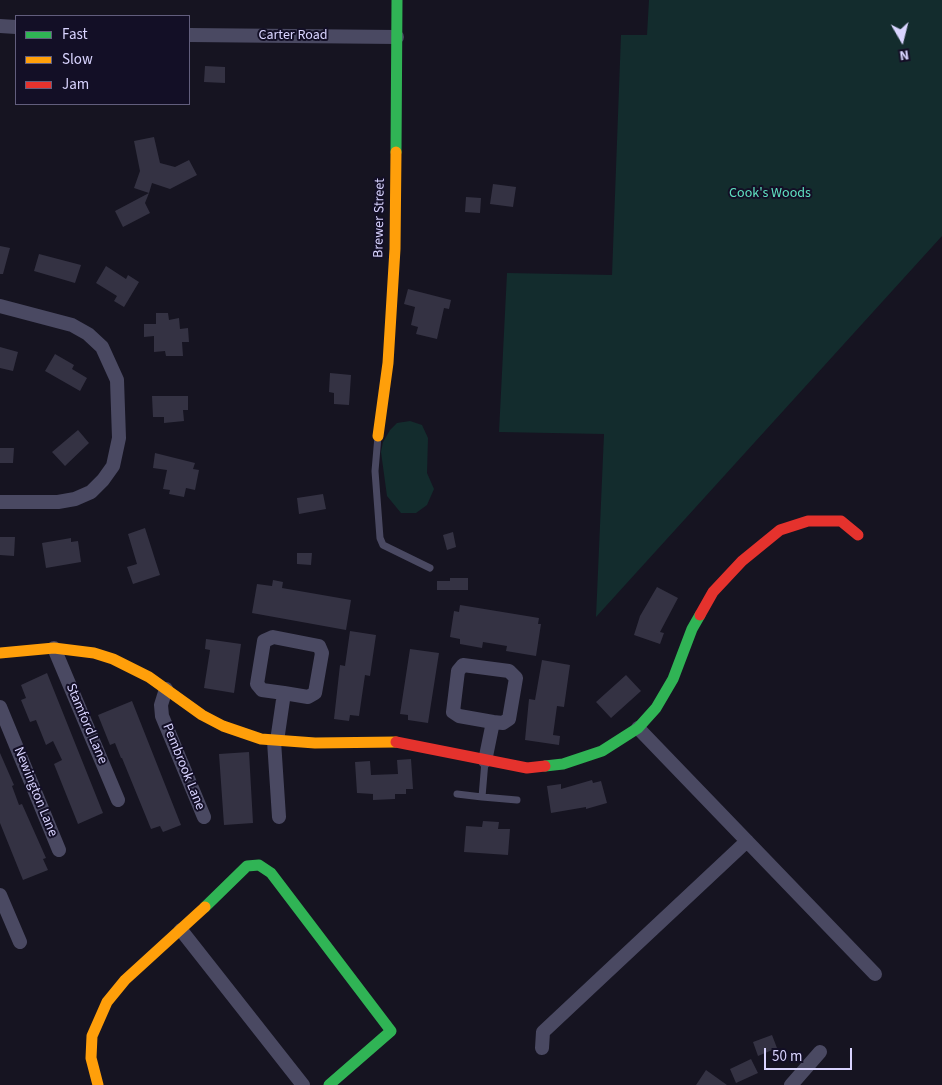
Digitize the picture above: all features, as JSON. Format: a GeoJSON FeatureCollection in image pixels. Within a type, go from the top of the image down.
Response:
{"type":"FeatureCollection","features":[{"type":"Feature","properties":{"kind":"street","name":"Brewer Street"},"geometry":{"type":"LineString","coordinates":[[378,436],[388,363],[395,249],[397,0]]}},
{"type":"Feature","properties":{"kind":"street"},"geometry":{"type":"LineString","coordinates":[[0,26],[15,26]]}},
{"type":"Feature","properties":{"kind":"street","name":"Carter Road"},"geometry":{"type":"LineString","coordinates":[[190,36],[397,37]]}},
{"type":"Feature","properties":{"kind":"street"},"geometry":{"type":"LineString","coordinates":[[0,306],[72,326],[88,334],[102,347],[117,380],[119,438],[113,466],[103,480],[90,492],[75,499],[58,502],[0,502]]}},
{"type":"Feature","properties":{"kind":"street"},"geometry":{"type":"LineString","coordinates":[[0,654],[54,648],[88,652],[113,659],[138,671],[202,715],[223,726],[261,740],[315,744],[389,742],[420,746],[485,761],[527,768],[563,764],[602,751],[638,728],[656,708],[674,679],[692,629],[713,592],[742,561],[780,530],[808,522],[840,521],[858,535]]}},
{"type":"Feature","properties":{"kind":"street"},"geometry":{"type":"LineString","coordinates":[[273,637],[319,646],[322,653],[315,693],[308,697],[284,693],[264,690],[258,686],[264,642],[273,637]]}},
{"type":"Feature","properties":{"kind":"street","name":"Stamford Lane"},"geometry":{"type":"LineString","coordinates":[[54,648],[118,800]]}},
{"type":"Feature","properties":{"kind":"street"},"geometry":{"type":"LineString","coordinates":[[463,665],[509,671],[515,676],[509,719],[503,723],[493,722],[459,716],[453,712],[458,671],[463,665]]}},
{"type":"Feature","properties":{"kind":"street","name":"Pembrook Lane"},"geometry":{"type":"LineString","coordinates":[[166,689],[161,704],[162,716],[204,817]]}},
{"type":"Feature","properties":{"kind":"street"},"geometry":{"type":"LineString","coordinates":[[279,817],[275,741],[284,693]]}},
{"type":"Feature","properties":{"kind":"street","name":"Newington Lane"},"geometry":{"type":"LineString","coordinates":[[0,706],[59,850]]}},
{"type":"Feature","properties":{"kind":"street"},"geometry":{"type":"LineString","coordinates":[[485,761],[493,722]]}},
{"type":"Feature","properties":{"kind":"street"},"geometry":{"type":"LineString","coordinates":[[638,728],[875,974]]}},
{"type":"Feature","properties":{"kind":"street"},"geometry":{"type":"LineString","coordinates":[[542,1048],[543,1032],[747,841]]}},
{"type":"Feature","properties":{"kind":"street"},"geometry":{"type":"LineString","coordinates":[[98,1085],[91,1058],[92,1036],[106,1002],[126,980],[182,930],[247,866],[259,865],[272,873],[391,1030],[329,1085]]}},
{"type":"Feature","properties":{"kind":"street"},"geometry":{"type":"LineString","coordinates":[[0,895],[20,942]]}},
{"type":"Feature","properties":{"kind":"street"},"geometry":{"type":"LineString","coordinates":[[182,930],[299,1083],[303,1085]]}},
{"type":"Feature","properties":{"kind":"street"},"geometry":{"type":"LineString","coordinates":[[791,1085],[820,1052]]}},
{"type":"Feature","properties":{"kind":"lane"},"geometry":{"type":"LineString","coordinates":[[378,436],[375,471],[380,538],[383,545],[430,568]]}},
{"type":"Feature","properties":{"kind":"lane"},"geometry":{"type":"LineString","coordinates":[[482,796],[485,761]]}},
{"type":"Feature","properties":{"kind":"lane"},"geometry":{"type":"LineString","coordinates":[[457,794],[517,800]]}},
{"type":"Feature","properties":{"kind":"green space","name":"Cook's Woods"},"geometry":{"type":"Polygon","coordinates":[[[649,0],[942,0],[942,236],[596,617],[604,434],[499,432],[507,273],[612,275],[621,35],[647,35],[649,0]]]}},
{"type":"Feature","properties":{"kind":"green space"},"geometry":{"type":"Polygon","coordinates":[[[410,421],[422,425],[428,438],[427,473],[434,489],[427,505],[416,513],[401,513],[387,496],[381,452],[383,442],[390,430],[397,423],[410,421]]]}},
{"type":"Feature","properties":{"kind":"building"},"geometry":{"type":"Polygon","coordinates":[[[205,66],[225,67],[225,83],[204,82],[205,66]]]}},
{"type":"Feature","properties":{"kind":"building"},"geometry":{"type":"Polygon","coordinates":[[[154,137],[160,163],[175,167],[189,160],[197,175],[170,189],[152,183],[149,193],[134,188],[140,171],[134,141],[154,137]]]}},
{"type":"Feature","properties":{"kind":"building"},"geometry":{"type":"Polygon","coordinates":[[[493,184],[516,187],[513,207],[490,204],[493,184]]]}},
{"type":"Feature","properties":{"kind":"building"},"geometry":{"type":"Polygon","coordinates":[[[149,193],[145,203],[150,213],[123,227],[115,211],[149,193]]]}},
{"type":"Feature","properties":{"kind":"building"},"geometry":{"type":"Polygon","coordinates":[[[466,197],[481,198],[480,213],[465,212],[466,197]]]}},
{"type":"Feature","properties":{"kind":"building"},"geometry":{"type":"Polygon","coordinates":[[[0,246],[10,248],[3,274],[0,274],[0,246]]]}},
{"type":"Feature","properties":{"kind":"building"},"geometry":{"type":"Polygon","coordinates":[[[39,254],[81,265],[75,283],[34,271],[39,254]]]}},
{"type":"Feature","properties":{"kind":"building"},"geometry":{"type":"Polygon","coordinates":[[[106,266],[126,279],[128,275],[139,282],[124,307],[114,301],[117,296],[96,283],[106,266]]]}},
{"type":"Feature","properties":{"kind":"building"},"geometry":{"type":"Polygon","coordinates":[[[408,289],[451,300],[449,309],[444,308],[437,339],[416,334],[418,327],[411,325],[415,307],[404,304],[408,289]]]}},
{"type":"Feature","properties":{"kind":"building"},"geometry":{"type":"Polygon","coordinates":[[[156,313],[168,313],[169,320],[179,318],[180,329],[188,328],[189,342],[182,342],[183,356],[166,356],[165,351],[154,352],[154,336],[144,337],[144,324],[156,324],[156,313]]]}},
{"type":"Feature","properties":{"kind":"building"},"geometry":{"type":"Polygon","coordinates":[[[0,347],[18,352],[13,371],[0,368],[0,347]]]}},
{"type":"Feature","properties":{"kind":"building"},"geometry":{"type":"Polygon","coordinates":[[[55,354],[74,365],[72,369],[87,378],[80,391],[45,371],[55,354]]]}},
{"type":"Feature","properties":{"kind":"building"},"geometry":{"type":"Polygon","coordinates":[[[330,373],[351,375],[349,405],[334,404],[334,393],[329,392],[330,373]]]}},
{"type":"Feature","properties":{"kind":"building"},"geometry":{"type":"Polygon","coordinates":[[[152,396],[188,396],[188,410],[183,410],[184,421],[164,423],[164,417],[153,417],[152,396]]]}},
{"type":"Feature","properties":{"kind":"building"},"geometry":{"type":"Polygon","coordinates":[[[78,430],[89,443],[65,466],[52,452],[78,430]]]}},
{"type":"Feature","properties":{"kind":"building"},"geometry":{"type":"Polygon","coordinates":[[[0,448],[14,448],[13,463],[0,463],[0,448]]]}},
{"type":"Feature","properties":{"kind":"building"},"geometry":{"type":"Polygon","coordinates":[[[155,453],[195,463],[193,469],[199,470],[195,490],[186,488],[184,497],[169,494],[170,490],[163,489],[167,470],[153,468],[155,453]]]}},
{"type":"Feature","properties":{"kind":"building"},"geometry":{"type":"Polygon","coordinates":[[[323,494],[326,509],[299,514],[297,498],[323,494]]]}},
{"type":"Feature","properties":{"kind":"building"},"geometry":{"type":"Polygon","coordinates":[[[145,528],[160,575],[133,584],[127,567],[137,564],[128,534],[145,528]]]}},
{"type":"Feature","properties":{"kind":"building"},"geometry":{"type":"Polygon","coordinates":[[[453,532],[456,547],[447,550],[443,535],[453,532]]]}},
{"type":"Feature","properties":{"kind":"building"},"geometry":{"type":"Polygon","coordinates":[[[0,537],[15,537],[14,556],[0,555],[0,537]]]}},
{"type":"Feature","properties":{"kind":"building"},"geometry":{"type":"Polygon","coordinates":[[[71,538],[71,542],[78,541],[81,562],[46,568],[42,543],[71,538]]]}},
{"type":"Feature","properties":{"kind":"building"},"geometry":{"type":"Polygon","coordinates":[[[297,553],[312,553],[311,565],[297,564],[297,553]]]}},
{"type":"Feature","properties":{"kind":"building"},"geometry":{"type":"Polygon","coordinates":[[[450,578],[468,578],[468,590],[437,590],[437,581],[450,581],[450,578]]]}},
{"type":"Feature","properties":{"kind":"building"},"geometry":{"type":"Polygon","coordinates":[[[273,580],[283,582],[282,588],[351,600],[346,630],[252,613],[257,584],[272,586],[273,580]]]}},
{"type":"Feature","properties":{"kind":"building"},"geometry":{"type":"Polygon","coordinates":[[[657,587],[678,598],[660,632],[664,633],[660,644],[634,635],[640,616],[657,587]]]}},
{"type":"Feature","properties":{"kind":"building"},"geometry":{"type":"Polygon","coordinates":[[[460,605],[539,618],[538,624],[541,624],[536,656],[506,651],[507,646],[483,642],[482,648],[460,644],[460,639],[450,637],[454,611],[459,612],[460,605]]]}},
{"type":"Feature","properties":{"kind":"building"},"geometry":{"type":"Polygon","coordinates":[[[350,631],[376,635],[370,676],[365,675],[359,716],[350,715],[349,721],[334,719],[340,665],[345,666],[350,631]]]}},
{"type":"Feature","properties":{"kind":"building"},"geometry":{"type":"Polygon","coordinates":[[[206,639],[241,644],[234,693],[204,688],[210,650],[205,649],[206,639]]]}},
{"type":"Feature","properties":{"kind":"building"},"geometry":{"type":"Polygon","coordinates":[[[410,649],[439,653],[428,723],[408,720],[408,715],[400,714],[410,649]]]}},
{"type":"Feature","properties":{"kind":"building"},"geometry":{"type":"Polygon","coordinates":[[[542,660],[570,665],[564,707],[557,706],[553,735],[560,736],[559,745],[525,740],[529,699],[535,700],[542,660]]]}},
{"type":"Feature","properties":{"kind":"building"},"geometry":{"type":"Polygon","coordinates":[[[47,673],[103,813],[78,824],[54,764],[62,760],[53,741],[46,745],[36,720],[30,722],[21,700],[26,698],[21,685],[47,673]]]}},
{"type":"Feature","properties":{"kind":"building"},"geometry":{"type":"Polygon","coordinates":[[[626,675],[641,691],[611,718],[596,702],[626,675]]]}},
{"type":"Feature","properties":{"kind":"building"},"geometry":{"type":"Polygon","coordinates":[[[132,701],[181,825],[163,832],[160,826],[151,829],[122,758],[115,743],[110,745],[98,715],[132,701]]]}},
{"type":"Feature","properties":{"kind":"building"},"geometry":{"type":"Polygon","coordinates":[[[249,752],[253,823],[224,825],[219,754],[249,752]]]}},
{"type":"Feature","properties":{"kind":"building"},"geometry":{"type":"Polygon","coordinates":[[[0,753],[14,785],[12,786],[19,805],[22,804],[46,858],[43,859],[48,870],[23,880],[0,823],[0,753]]]}},
{"type":"Feature","properties":{"kind":"building"},"geometry":{"type":"Polygon","coordinates":[[[411,759],[413,789],[406,789],[406,794],[395,794],[395,799],[373,800],[373,794],[357,793],[355,762],[370,761],[371,775],[398,774],[397,760],[411,759]]]}},
{"type":"Feature","properties":{"kind":"building"},"geometry":{"type":"Polygon","coordinates":[[[592,780],[593,783],[601,781],[607,803],[586,809],[586,807],[551,813],[547,786],[561,784],[561,789],[592,780]]]}},
{"type":"Feature","properties":{"kind":"building"},"geometry":{"type":"Polygon","coordinates":[[[483,821],[499,822],[498,829],[510,829],[508,855],[464,852],[466,826],[482,827],[483,821]]]}},
{"type":"Feature","properties":{"kind":"building"},"geometry":{"type":"Polygon","coordinates":[[[772,1035],[777,1048],[758,1056],[753,1042],[772,1035]]]}},
{"type":"Feature","properties":{"kind":"building"},"geometry":{"type":"Polygon","coordinates":[[[751,1059],[758,1073],[736,1083],[730,1069],[751,1059]]]}},
{"type":"Feature","properties":{"kind":"building"},"geometry":{"type":"Polygon","coordinates":[[[706,1070],[727,1085],[696,1085],[706,1070]]]}},
{"type":"Feature","properties":{"kind":"traffic: fast"},"geometry":{"type":"LineString","coordinates":[[396,152],[397,0]]}},
{"type":"Feature","properties":{"kind":"traffic: fast"},"geometry":{"type":"LineString","coordinates":[[545,766],[563,764],[602,751],[638,728],[656,708],[673,679],[692,629],[700,615]]}},
{"type":"Feature","properties":{"kind":"traffic: fast"},"geometry":{"type":"LineString","coordinates":[[205,907],[247,866],[259,865],[271,873],[391,1031],[329,1085]]}},
{"type":"Feature","properties":{"kind":"traffic: slow"},"geometry":{"type":"LineString","coordinates":[[378,436],[388,363],[395,249],[396,152]]}},
{"type":"Feature","properties":{"kind":"traffic: slow"},"geometry":{"type":"LineString","coordinates":[[0,653],[54,648],[94,653],[113,659],[149,677],[202,715],[223,726],[261,739],[315,743],[396,742]]}},
{"type":"Feature","properties":{"kind":"traffic: slow"},"geometry":{"type":"LineString","coordinates":[[98,1085],[91,1058],[92,1036],[107,1002],[125,980],[205,907]]}},
{"type":"Feature","properties":{"kind":"traffic: jam"},"geometry":{"type":"LineString","coordinates":[[700,615],[713,592],[742,561],[780,530],[808,521],[841,521],[858,535]]}},
{"type":"Feature","properties":{"kind":"traffic: jam"},"geometry":{"type":"LineString","coordinates":[[396,742],[527,768],[545,766]]}}]}
